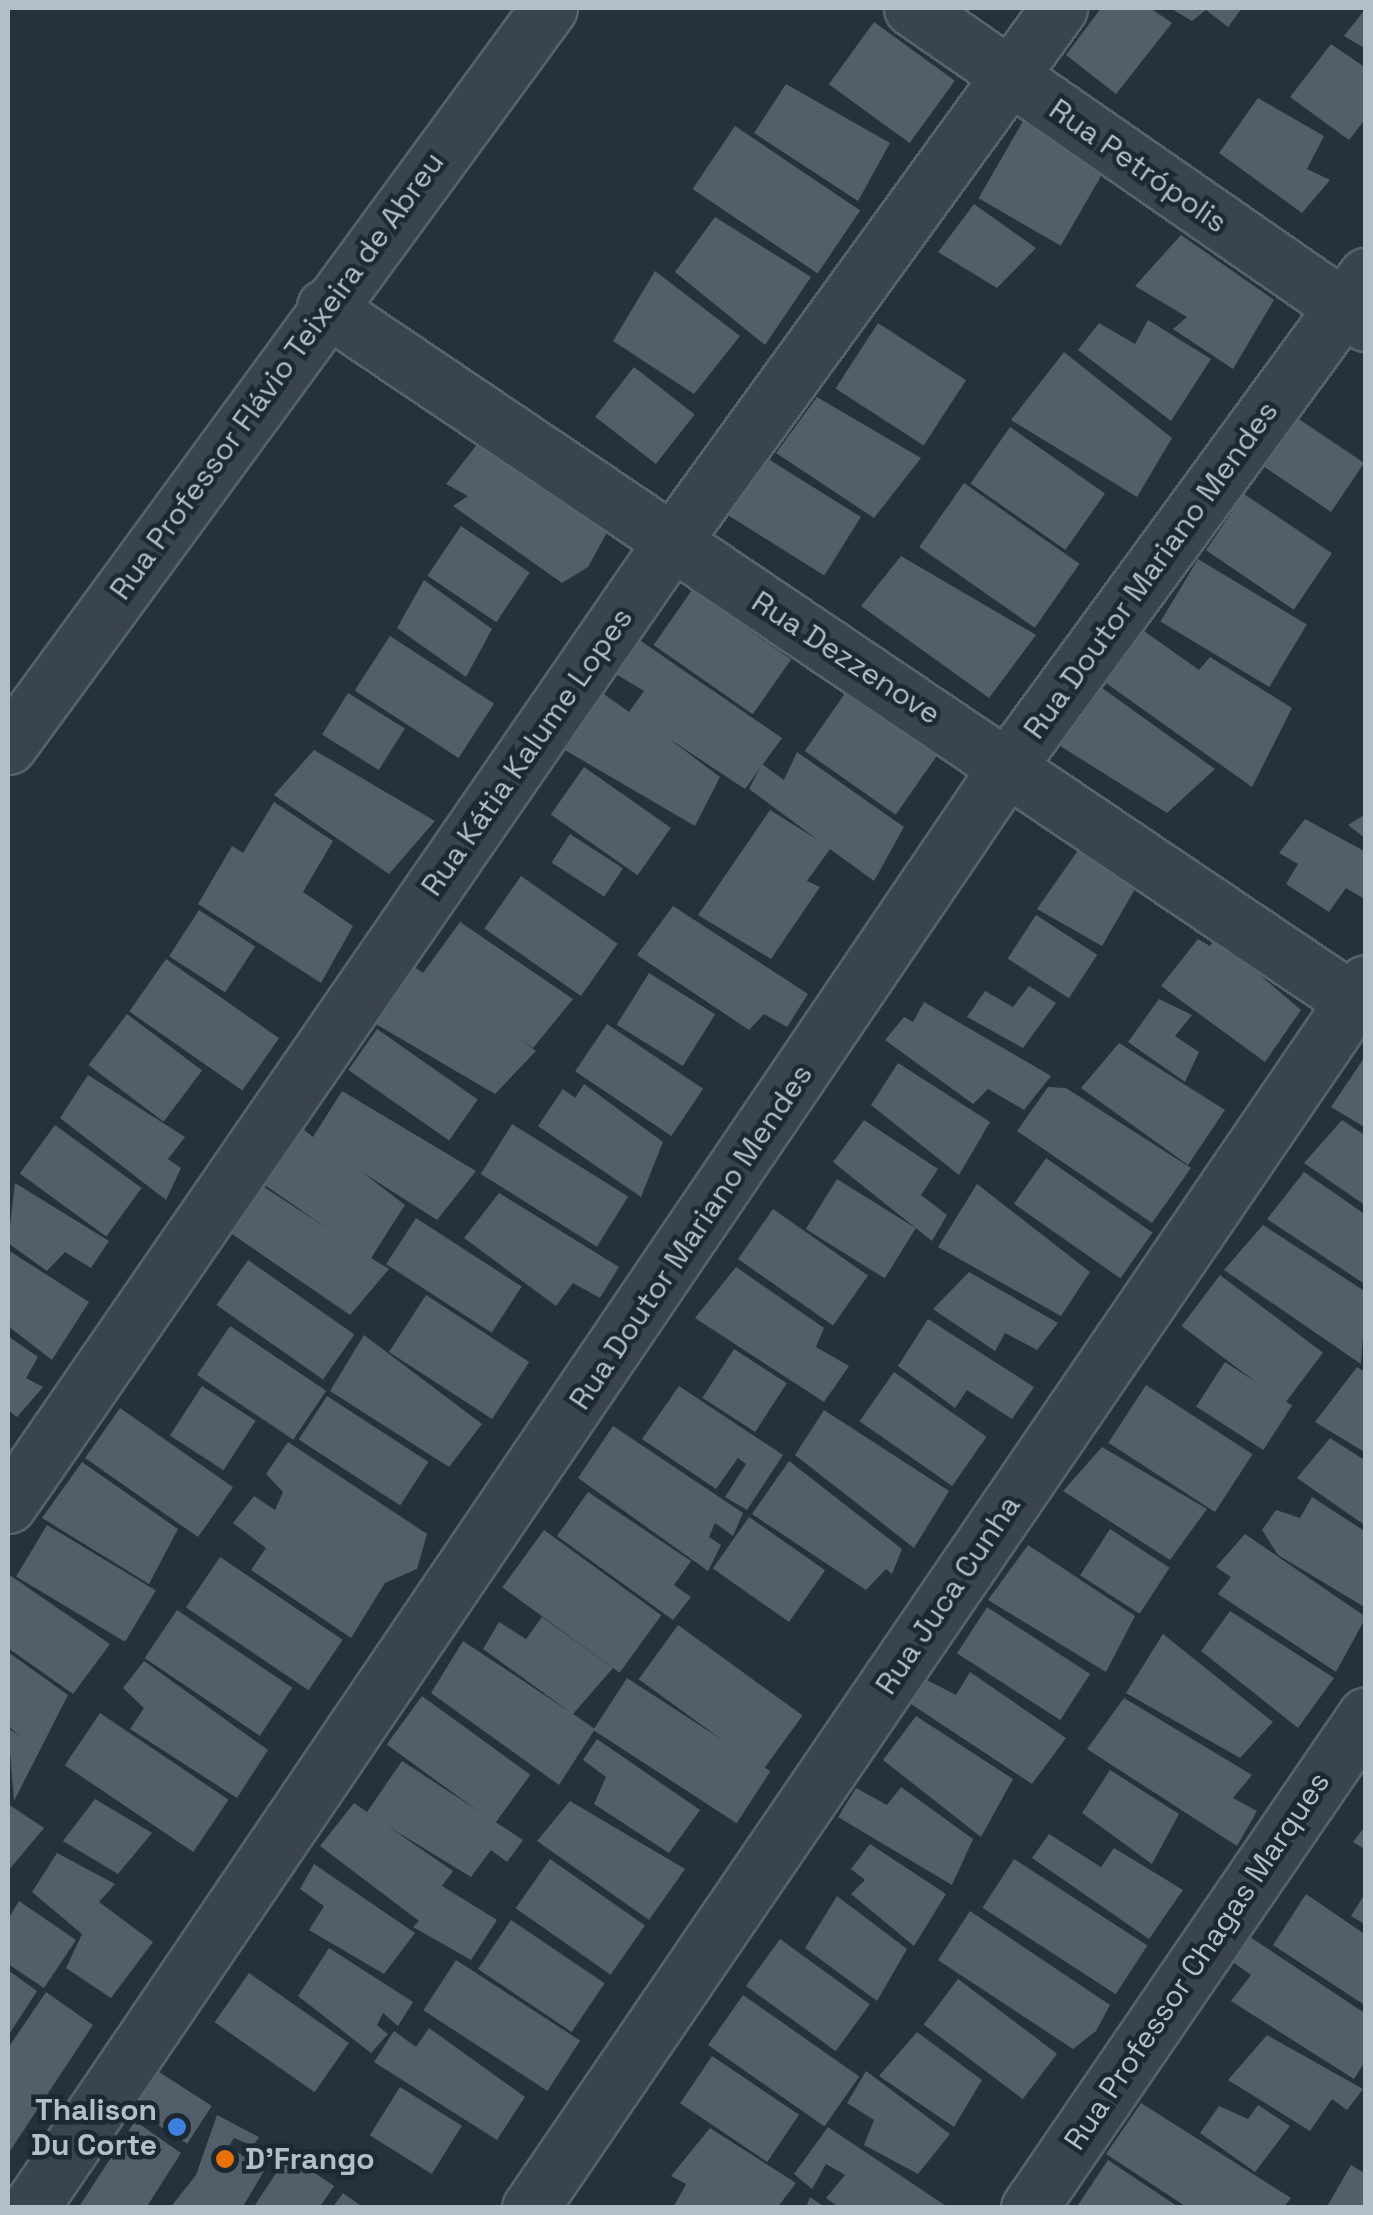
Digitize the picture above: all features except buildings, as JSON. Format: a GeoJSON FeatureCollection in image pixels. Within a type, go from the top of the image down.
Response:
{"type":"FeatureCollection","features":[{"type":"Feature","properties":{"kind":"street","name":"Rua Professor Flávio Teixeira de Abreu"},"geometry":{"type":"LineString","coordinates":[[8,746],[325,306],[549,8]]}},
{"type":"Feature","properties":{"kind":"street","name":"Rua Petrópolis"},"geometry":{"type":"LineString","coordinates":[[912,8],[1008,76],[1358,302]]}},
{"type":"Feature","properties":{"kind":"street","name":"Rua Kátia Kalume Lopes"},"geometry":{"type":"LineString","coordinates":[[8,1505],[671,543],[1058,8]]}},
{"type":"Feature","properties":{"kind":"street","name":"Rua Doutor Mariano Mendes"},"geometry":{"type":"LineString","coordinates":[[30,2208],[1009,764],[1358,302]]}},
{"type":"Feature","properties":{"kind":"street","name":"Rua Dezzenove"},"geometry":{"type":"LineString","coordinates":[[325,306],[671,543],[1361,998]]}},
{"type":"Feature","properties":{"kind":"street","name":"Rua Juca Cunha"},"geometry":{"type":"LineString","coordinates":[[530,2208],[1361,998]]}},
{"type":"Feature","properties":{"kind":"street","name":"Rua Professor Chagas Marques"},"geometry":{"type":"LineString","coordinates":[[1029,2208],[1366,1715]]}},
{"type":"Feature","properties":{"kind":"place","name":"Thalison Du Corte"},"geometry":{"type":"Point","coordinates":[177,2127]}},
{"type":"Feature","properties":{"kind":"place","name":"D'Frango"},"geometry":{"type":"Point","coordinates":[225,2159]}}]}
